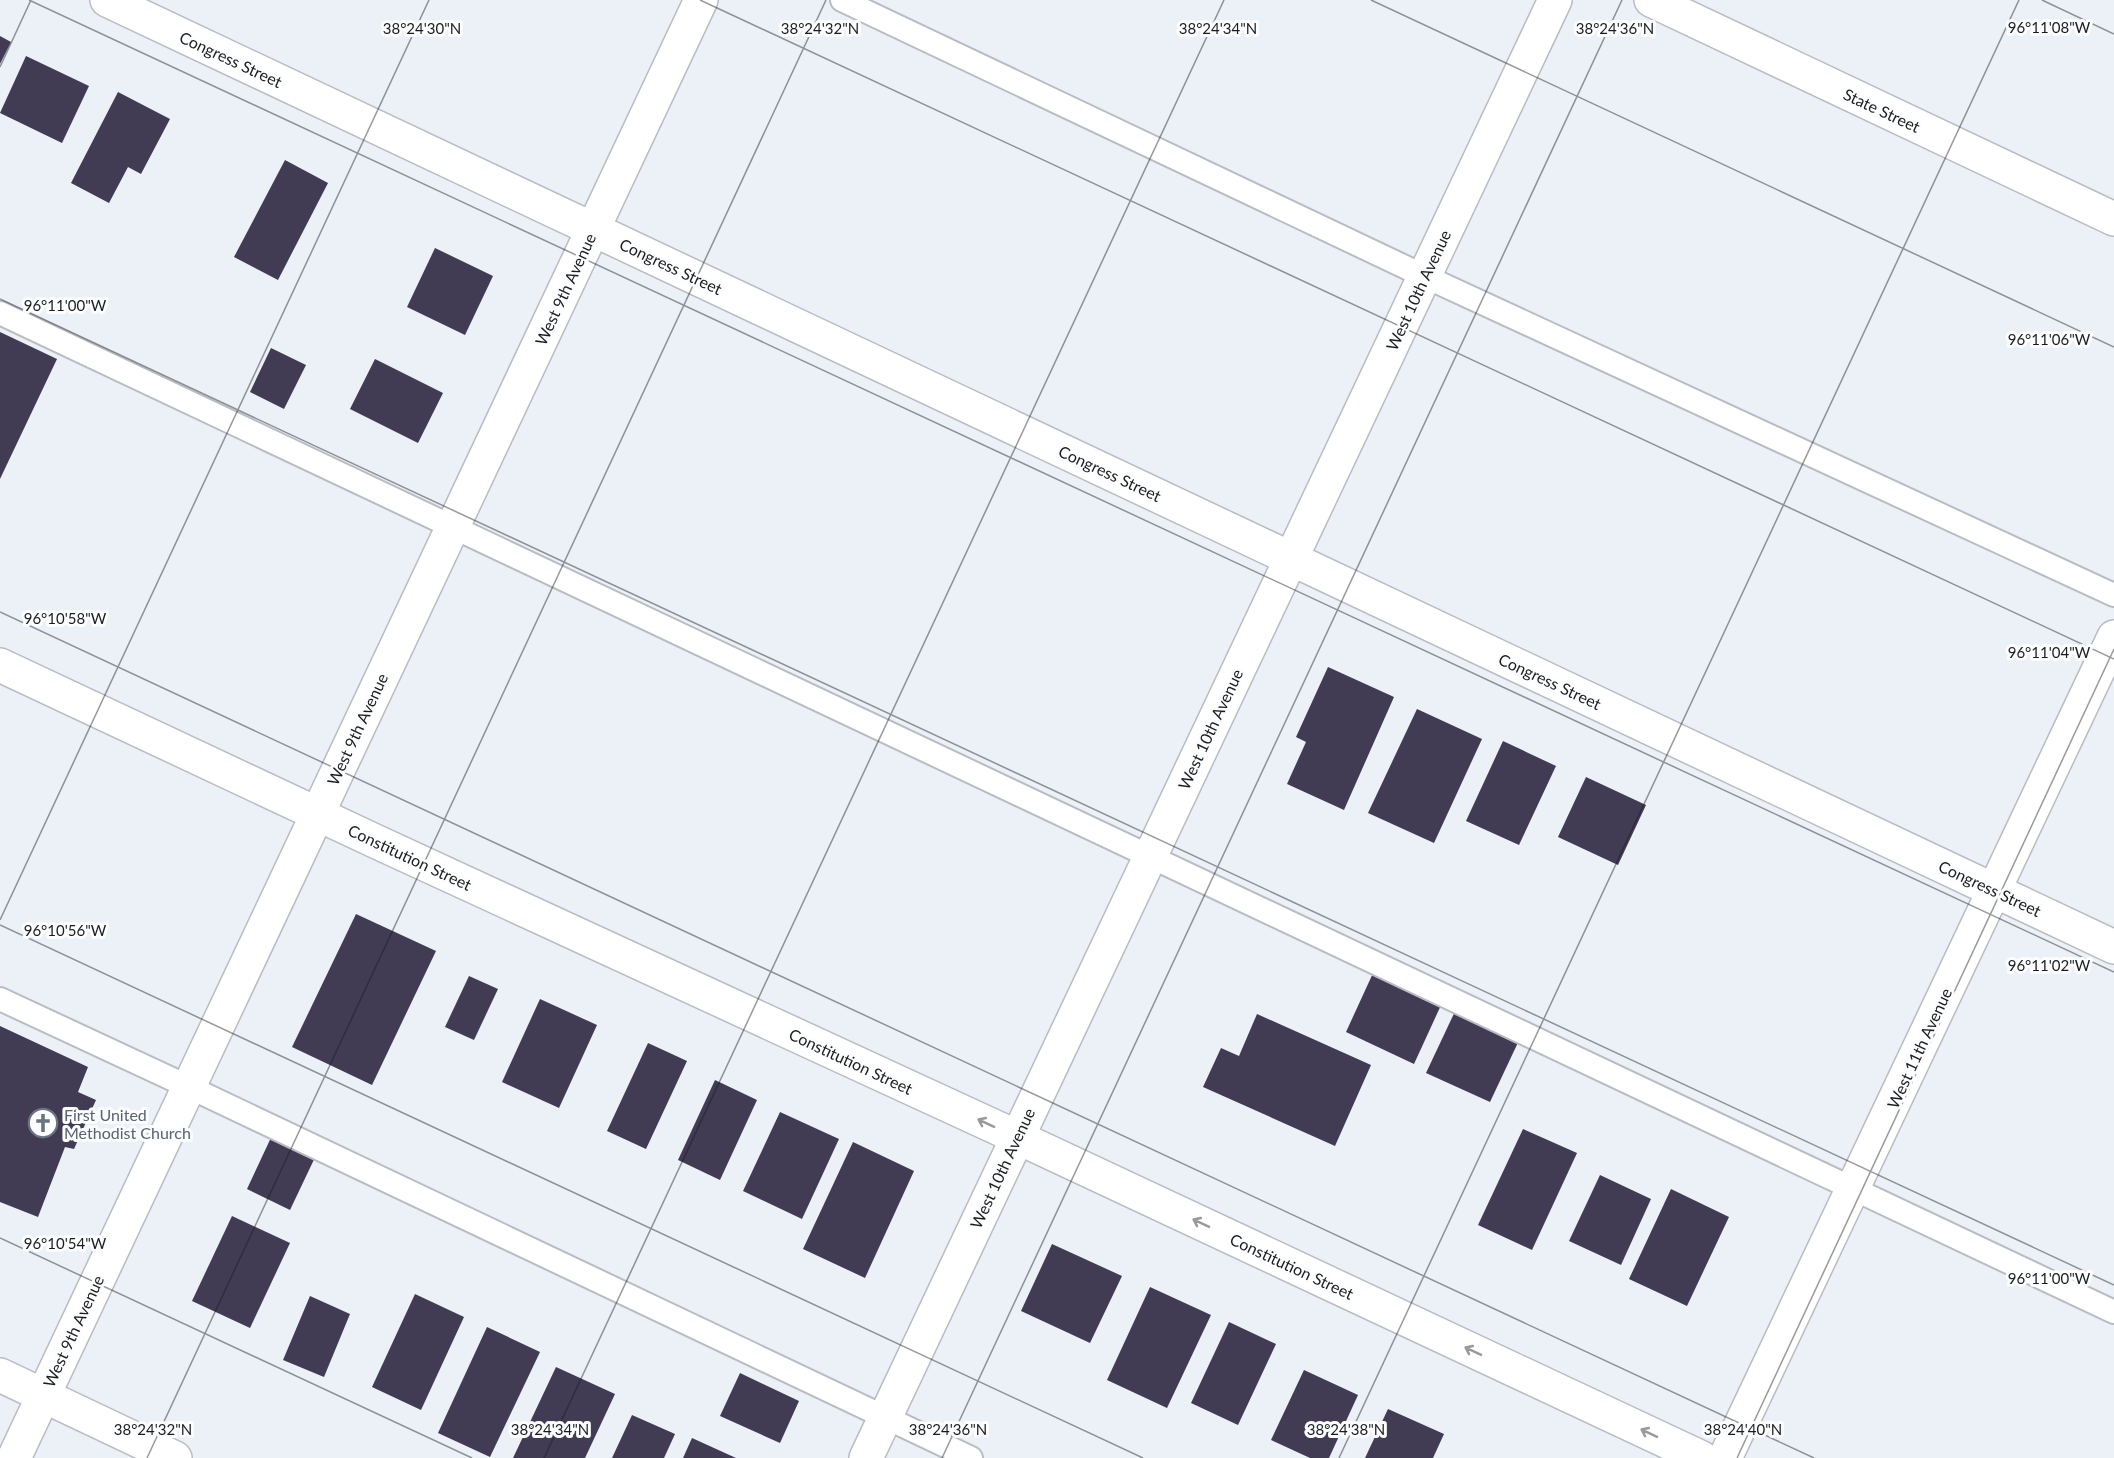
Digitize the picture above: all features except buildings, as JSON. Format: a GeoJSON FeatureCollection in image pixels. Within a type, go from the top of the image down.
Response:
{"type":"FeatureCollection","features":[{"type":"Feature","properties":{"kind":"street","name":"Congress Street"},"geometry":{"type":"LineString","coordinates":[[107,0],[2114,947]]}},
{"type":"Feature","properties":{"kind":"street","name":"West 9th Avenue"},"geometry":{"type":"LineString","coordinates":[[14,1458],[701,0]]}},
{"type":"Feature","properties":{"kind":"street","name":"West 10th Avenue"},"geometry":{"type":"LineString","coordinates":[[866,1458],[1555,0]]}},
{"type":"Feature","properties":{"kind":"street","name":"State Street"},"geometry":{"type":"LineString","coordinates":[[1651,0],[2114,219]]}},
{"type":"Feature","properties":{"kind":"street","name":"West 11th Avenue"},"geometry":{"type":"LineString","coordinates":[[1725,1458],[2114,638]]}},
{"type":"Feature","properties":{"kind":"street","name":"Constitution Street"},"geometry":{"type":"LineString","coordinates":[[0,665],[1702,1458]]}},
{"type":"Feature","properties":{"kind":"street"},"geometry":{"type":"LineString","coordinates":[[0,1376],[175,1458]]}},
{"type":"Feature","properties":{"kind":"lane"},"geometry":{"type":"LineString","coordinates":[[842,0],[1424,276],[2114,595]]}},
{"type":"Feature","properties":{"kind":"lane"},"geometry":{"type":"LineString","coordinates":[[0,313],[2114,1312]]}},
{"type":"Feature","properties":{"kind":"lane"},"geometry":{"type":"LineString","coordinates":[[0,999],[971,1458]]}},
{"type":"Feature","properties":{"kind":"place","name":"First United Methodist Church"},"geometry":{"type":"Point","coordinates":[43,1123]}}]}
